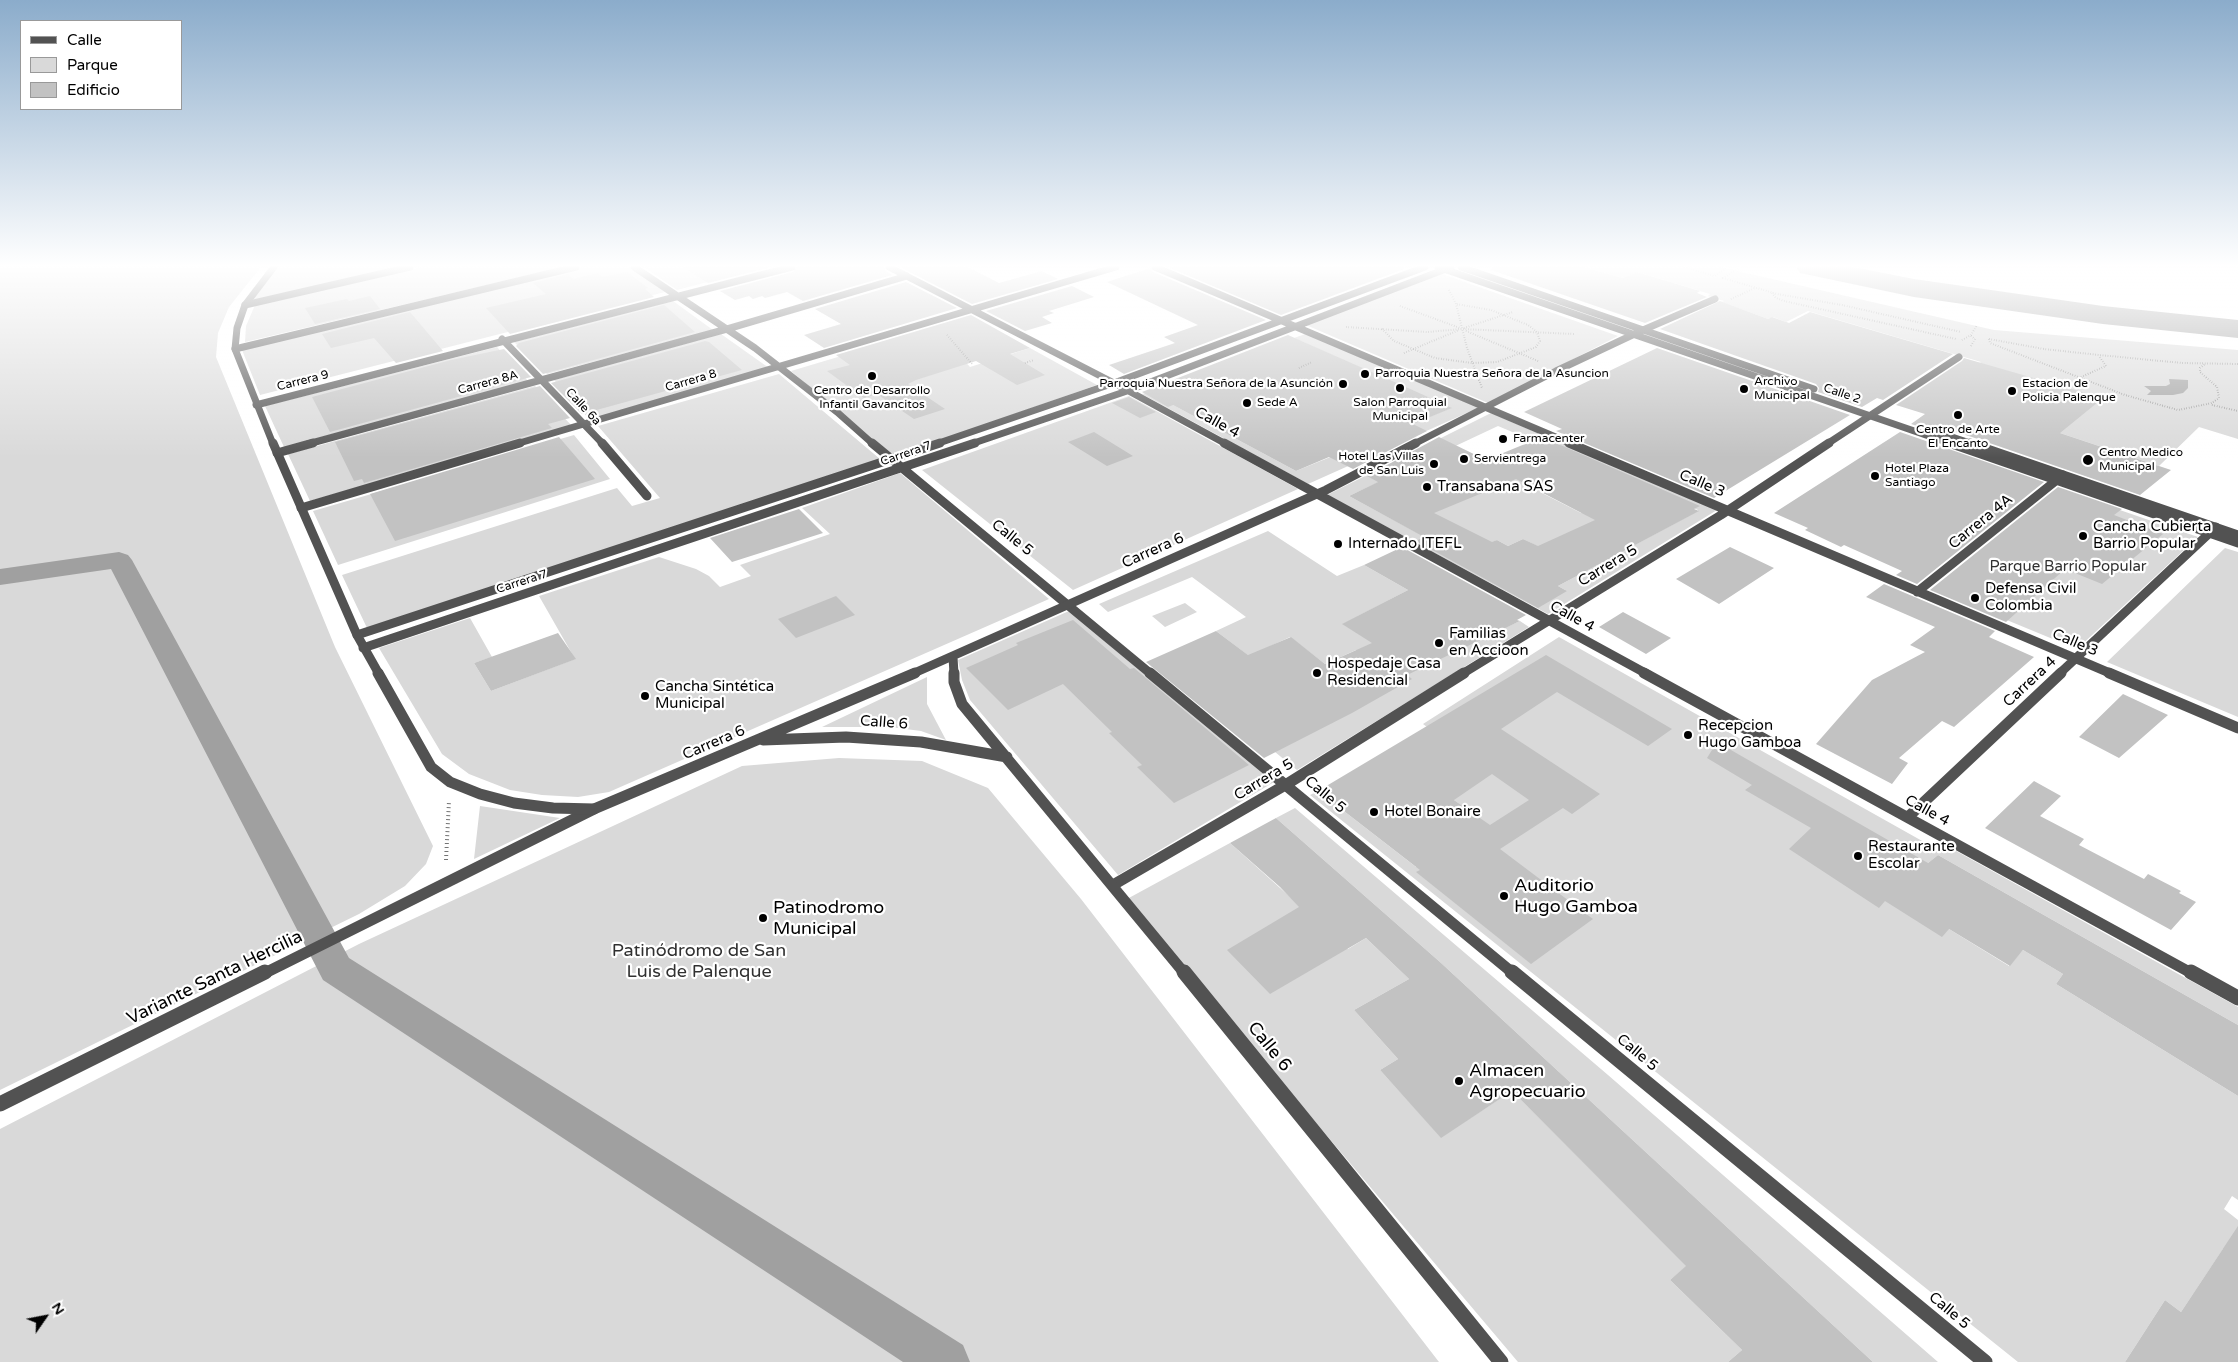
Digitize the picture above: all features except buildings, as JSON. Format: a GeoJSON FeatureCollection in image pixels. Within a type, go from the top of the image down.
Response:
{"type":"FeatureCollection","features":[{"type":"Feature","properties":{"kind":"street"},"geometry":{"type":"LineString","coordinates":[[237,331],[235,349],[255,401],[357,635],[431,767],[450,782],[480,794],[514,803],[553,808],[594,809]]}},
{"type":"Feature","properties":{"kind":"street"},"geometry":{"type":"LineString","coordinates":[[235,349],[312,331]]}},
{"type":"Feature","properties":{"kind":"street","name":"Carrera 9"},"geometry":{"type":"LineString","coordinates":[[255,401],[535,331]]}},
{"type":"Feature","properties":{"kind":"street","name":"Carrera 8A"},"geometry":{"type":"LineString","coordinates":[[277,453],[722,331]]}},
{"type":"Feature","properties":{"kind":"street","name":"Calle 5"},"geometry":{"type":"LineString","coordinates":[[730,331],[780,366],[891,460],[1287,784],[1985,1362]]}},
{"type":"Feature","properties":{"kind":"street","name":"Carrera 8"},"geometry":{"type":"LineString","coordinates":[[301,508],[902,331]]}},
{"type":"Feature","properties":{"kind":"street","name":"Calle 4"},"geometry":{"type":"LineString","coordinates":[[1011,331],[1127,391],[2238,998]]}},
{"type":"Feature","properties":{"kind":"street","name":"Carrera 7"},"geometry":{"type":"LineString","coordinates":[[357,635],[891,460],[1114,384],[1257,331]]}},
{"type":"Feature","properties":{"kind":"street","name":"Carrera 7"},"geometry":{"type":"LineString","coordinates":[[363,648],[1127,391],[1283,331]]}},
{"type":"Feature","properties":{"kind":"street","name":"Calle 3"},"geometry":{"type":"LineString","coordinates":[[1306,331],[2238,728]]}},
{"type":"Feature","properties":{"kind":"street","name":"Calle 2"},"geometry":{"type":"LineString","coordinates":[[1621,331],[1875,414]]}},
{"type":"Feature","properties":{"kind":"street","name":"Carrera 6"},"geometry":{"type":"LineString","coordinates":[[594,809],[952,657],[1316,494],[1642,331]]}},
{"type":"Feature","properties":{"kind":"street","name":"Calle 2"},"geometry":{"type":"LineString","coordinates":[[1645,331],[2059,478],[2213,530],[2238,535]]}},
{"type":"Feature","properties":{"kind":"street","name":"Calle 6a"},"geometry":{"type":"LineString","coordinates":[[502,339],[585,424],[647,496]]}},
{"type":"Feature","properties":{"kind":"street","name":"Carrera 5"},"geometry":{"type":"LineString","coordinates":[[1113,886],[1287,784],[1728,511],[1959,357]]}},
{"type":"Feature","properties":{"kind":"street","name":"Carrera 4A"},"geometry":{"type":"LineString","coordinates":[[1917,592],[2059,478]]}},
{"type":"Feature","properties":{"kind":"street","name":"Calle 2"},"geometry":{"type":"LineString","coordinates":[[2213,530],[2238,543]]}},
{"type":"Feature","properties":{"kind":"street","name":"Carrera 4"},"geometry":{"type":"LineString","coordinates":[[1908,818],[2213,530]]}},
{"type":"Feature","properties":{"kind":"street","name":"Calle 6"},"geometry":{"type":"LineString","coordinates":[[952,657],[954,682],[962,704],[1501,1362]]}},
{"type":"Feature","properties":{"kind":"street","name":"Calle 6"},"geometry":{"type":"LineString","coordinates":[[757,741],[846,737],[920,742],[1007,757]]}},
{"type":"Feature","properties":{"kind":"street","name":"Variante Santa Hercilia"},"geometry":{"type":"LineString","coordinates":[[0,1104],[594,809]]}},
{"type":"Feature","properties":{"kind":"path"},"geometry":{"type":"LineString","coordinates":[[1383,331],[1394,341],[1435,358],[1472,363],[1497,362],[1536,347],[1540,341],[1537,332]]}},
{"type":"Feature","properties":{"kind":"path"},"geometry":{"type":"LineString","coordinates":[[1404,331],[1443,331]]}},
{"type":"Feature","properties":{"kind":"path"},"geometry":{"type":"LineString","coordinates":[[1399,355],[1458,331]]}},
{"type":"Feature","properties":{"kind":"path"},"geometry":{"type":"LineString","coordinates":[[1462,331],[1472,363],[1483,390]]}},
{"type":"Feature","properties":{"kind":"path"},"geometry":{"type":"LineString","coordinates":[[1466,331],[1543,363]]}},
{"type":"Feature","properties":{"kind":"path"},"geometry":{"type":"LineString","coordinates":[[1501,331],[1576,334]]}},
{"type":"Feature","properties":{"kind":"path"},"geometry":{"type":"LineString","coordinates":[[1918,331],[1962,340],[1971,335],[1973,331]]}},
{"type":"Feature","properties":{"kind":"path"},"geometry":{"type":"LineString","coordinates":[[1955,331],[1961,332]]}},
{"type":"Feature","properties":{"kind":"path"},"geometry":{"type":"LineString","coordinates":[[2205,364],[2200,368],[2200,372],[2219,391],[2217,401],[2180,410],[2170,409],[1994,345],[1988,340],[2098,355],[2205,364],[2238,364]]}},
{"type":"Feature","properties":{"kind":"path"},"geometry":{"type":"LineString","coordinates":[[2080,377],[2106,366],[2098,355]]}},
{"type":"Feature","properties":{"kind":"path"},"geometry":{"type":"LineString","coordinates":[[1300,368],[1312,362]]}},
{"type":"Feature","properties":{"kind":"path"},"geometry":{"type":"LineString","coordinates":[[2208,404],[2238,411]]}},
{"type":"Feature","properties":{"kind":"path"},"geometry":{"type":"LineString","coordinates":[[445,883],[450,782]]}},
{"type":"Feature","properties":{"kind":"green space"},"geometry":{"type":"Polygon","coordinates":[[[0,331],[219,331],[216,357],[335,647],[433,846],[426,864],[405,886],[359,914],[0,1090],[0,331]]]}},
{"type":"Feature","properties":{"kind":"green space"},"geometry":{"type":"Polygon","coordinates":[[[246,331],[294,331],[245,342],[246,331]]]}},
{"type":"Feature","properties":{"kind":"green space"},"geometry":{"type":"Polygon","coordinates":[[[322,331],[513,331],[260,395],[242,350],[322,331]]]}},
{"type":"Feature","properties":{"kind":"green space"},"geometry":{"type":"Polygon","coordinates":[[[558,331],[711,331],[547,374],[514,342],[558,331]]]}},
{"type":"Feature","properties":{"kind":"green space"},"geometry":{"type":"Polygon","coordinates":[[[926,331],[937,331],[970,367],[1030,348],[1097,385],[892,457],[791,371],[926,331]]]}},
{"type":"Feature","properties":{"kind":"green space"},"geometry":{"type":"Polygon","coordinates":[[[1319,331],[1603,331],[1618,336],[1488,403],[1319,331]]]}},
{"type":"Feature","properties":{"kind":"green space"},"geometry":{"type":"Polygon","coordinates":[[[1874,331],[2001,331],[2238,350],[2238,439],[2199,427],[2159,466],[2033,424],[1934,396],[1981,362],[1874,331]]]}},
{"type":"Feature","properties":{"kind":"green space"},"geometry":{"type":"Polygon","coordinates":[[[1308,333],[1480,407],[1308,484],[1142,394],[1149,392],[1296,471],[1451,408],[1294,338],[1308,333]]]}},
{"type":"Feature","properties":{"kind":"green space"},"geometry":{"type":"Polygon","coordinates":[[[721,334],[769,368],[590,420],[554,380],[721,334]]]}},
{"type":"Feature","properties":{"kind":"green space"},"geometry":{"type":"Polygon","coordinates":[[[497,347],[528,381],[284,447],[265,406],[497,347]]]}},
{"type":"Feature","properties":{"kind":"green space"},"geometry":{"type":"Polygon","coordinates":[[[779,374],[880,459],[367,628],[342,575],[617,488],[632,506],[660,498],[598,426],[779,374]]]}},
{"type":"Feature","properties":{"kind":"green space"},"geometry":{"type":"Polygon","coordinates":[[[535,386],[571,425],[310,501],[288,454],[535,386]]]}},
{"type":"Feature","properties":{"kind":"green space"},"geometry":{"type":"Polygon","coordinates":[[[1129,396],[1298,489],[1073,590],[922,470],[1129,396]]]}},
{"type":"Feature","properties":{"kind":"green space"},"geometry":{"type":"Polygon","coordinates":[[[1491,413],[1717,510],[1548,614],[1327,495],[1491,413]],[[1498,426],[1349,496],[1475,564],[1567,591],[1558,586],[1698,510],[1498,426]]]}},
{"type":"Feature","properties":{"kind":"green space"},"geometry":{"type":"Polygon","coordinates":[[[574,435],[610,479],[338,565],[313,511],[574,435]]]}},
{"type":"Feature","properties":{"kind":"green space"},"geometry":{"type":"Polygon","coordinates":[[[1520,471],[1542,493],[1581,513],[1609,499],[1637,513],[1545,550],[1523,539],[1508,546],[1497,540],[1484,547],[1437,523],[1430,505],[1520,471]]]}},
{"type":"Feature","properties":{"kind":"green space"},"geometry":{"type":"Polygon","coordinates":[[[900,473],[1049,599],[609,792],[578,797],[542,795],[510,790],[469,774],[442,754],[379,648],[470,618],[492,657],[474,663],[491,691],[575,659],[539,596],[659,557],[696,569],[709,576],[720,587],[751,576],[740,565],[830,534],[802,508],[900,473]]]}},
{"type":"Feature","properties":{"kind":"green space","name":"Parque Barrio Popular"},"geometry":{"type":"Polygon","coordinates":[[[2059,489],[2198,537],[2077,649],[1934,590],[2059,489]]]}},
{"type":"Feature","properties":{"kind":"green space"},"geometry":{"type":"Polygon","coordinates":[[[1268,531],[1337,576],[1364,565],[1408,590],[1343,624],[1391,654],[1373,663],[1356,650],[1325,664],[1290,637],[1249,656],[1216,631],[1246,617],[1192,577],[1108,612],[1099,604],[1268,531]]]}},
{"type":"Feature","properties":{"kind":"green space"},"geometry":{"type":"Polygon","coordinates":[[[2225,548],[2238,552],[2238,717],[2107,662],[2225,548]]]}},
{"type":"Feature","properties":{"kind":"green space"},"geometry":{"type":"Polygon","coordinates":[[[1185,603],[1197,612],[1165,627],[1152,616],[1185,603]]]}},
{"type":"Feature","properties":{"kind":"green space"},"geometry":{"type":"Polygon","coordinates":[[[1069,611],[1274,782],[1118,875],[970,700],[962,680],[958,660],[1069,611]]]}},
{"type":"Feature","properties":{"kind":"green space"},"geometry":{"type":"Polygon","coordinates":[[[1520,621],[1529,627],[1297,770],[1275,752],[1397,668],[1464,646],[1520,621]]]}},
{"type":"Feature","properties":{"kind":"green space"},"geometry":{"type":"Polygon","coordinates":[[[1559,637],[1940,851],[1947,846],[2238,1007],[2238,1025],[1938,855],[1928,863],[1949,929],[2009,966],[2023,950],[2063,974],[2056,984],[2238,1096],[2238,1200],[2232,1196],[2224,1209],[2238,1220],[2238,1259],[2223,1249],[2181,1312],[2165,1300],[2125,1362],[2018,1362],[1310,795],[1318,791],[1416,867],[1454,841],[1465,808],[1454,800],[1465,755],[1423,724],[1559,637]]]}},
{"type":"Feature","properties":{"kind":"green space"},"geometry":{"type":"Polygon","coordinates":[[[927,677],[927,704],[946,740],[921,731],[890,727],[822,727],[927,677]]]}},
{"type":"Feature","properties":{"kind":"green space","name":"Patinódromo de San Luis de Palenque"},"geometry":{"type":"Polygon","coordinates":[[[839,758],[922,761],[988,788],[1081,899],[1439,1362],[0,1362],[0,1129],[359,944],[742,766],[839,758]]]}},
{"type":"Feature","properties":{"kind":"green space"},"geometry":{"type":"Polygon","coordinates":[[[480,806],[560,818],[474,859],[480,806]]]}},
{"type":"Feature","properties":{"kind":"green space"},"geometry":{"type":"Polygon","coordinates":[[[1295,808],[1608,1075],[1938,1362],[1873,1362],[1440,962],[1276,818],[1295,808]]]}},
{"type":"Feature","properties":{"kind":"green space"},"geometry":{"type":"Polygon","coordinates":[[[1230,843],[1348,949],[1366,938],[1409,979],[1354,1010],[1398,1059],[1380,1070],[1441,1137],[1512,1091],[1687,1266],[1670,1280],[1742,1350],[1728,1362],[1518,1362],[1127,899],[1230,843]]]}},
{"type":"Feature","properties":{"kind":"shaded area"},"geometry":{"type":"Polygon","coordinates":[[[2169,379],[2188,380],[2188,388],[2183,393],[2173,395],[2147,395],[2151,391],[2144,386],[2166,386],[2170,384],[2169,379]]]}},
{"type":"Feature","properties":{"kind":"waterway"},"geometry":{"type":"LineString","coordinates":[[0,577],[119,560],[336,969],[946,1362]]}},
{"type":"Feature","properties":{"kind":"place","name":"Parroquia Nuestra Señora de la Asuncion"},"geometry":{"type":"Point","coordinates":[1365,374]}},
{"type":"Feature","properties":{"kind":"place","name":"Centro de Desarrollo Infantil Gavancitos"},"geometry":{"type":"Point","coordinates":[872,376]}},
{"type":"Feature","properties":{"kind":"place","name":"Parroquia Nuestra Señora de la Asunción"},"geometry":{"type":"Point","coordinates":[1343,384]}},
{"type":"Feature","properties":{"kind":"place","name":"Salon Parroquial Municipal"},"geometry":{"type":"Point","coordinates":[1400,388]}},
{"type":"Feature","properties":{"kind":"place","name":"Archivo Municipal"},"geometry":{"type":"Point","coordinates":[1744,389]}},
{"type":"Feature","properties":{"kind":"place","name":"Estacion de Policia Palenque"},"geometry":{"type":"Point","coordinates":[2012,391]}},
{"type":"Feature","properties":{"kind":"place","name":"Sede A"},"geometry":{"type":"Point","coordinates":[1247,403]}},
{"type":"Feature","properties":{"kind":"place","name":"Centro de Arte El Encanto"},"geometry":{"type":"Point","coordinates":[1958,415]}},
{"type":"Feature","properties":{"kind":"place","name":"Farmacenter"},"geometry":{"type":"Point","coordinates":[1503,439]}},
{"type":"Feature","properties":{"kind":"place","name":"Servientrega"},"geometry":{"type":"Point","coordinates":[1464,459]}},
{"type":"Feature","properties":{"kind":"place","name":"Centro Medico Municipal"},"geometry":{"type":"Point","coordinates":[2088,460]}},
{"type":"Feature","properties":{"kind":"place","name":"Hotel Las Villas de San Luis"},"geometry":{"type":"Point","coordinates":[1434,464]}},
{"type":"Feature","properties":{"kind":"place","name":"Hotel Plaza Santiago"},"geometry":{"type":"Point","coordinates":[1875,476]}},
{"type":"Feature","properties":{"kind":"place","name":"Transabana SAS"},"geometry":{"type":"Point","coordinates":[1427,487]}},
{"type":"Feature","properties":{"kind":"place","name":"Cancha Cubierta Barrio Popular"},"geometry":{"type":"Point","coordinates":[2083,536]}},
{"type":"Feature","properties":{"kind":"place","name":"Internado ITEFL"},"geometry":{"type":"Point","coordinates":[1338,544]}},
{"type":"Feature","properties":{"kind":"place","name":"Defensa Civil Colombia"},"geometry":{"type":"Point","coordinates":[1975,598]}},
{"type":"Feature","properties":{"kind":"place","name":"Familias en Accioon"},"geometry":{"type":"Point","coordinates":[1439,643]}},
{"type":"Feature","properties":{"kind":"place","name":"Hospedaje Casa Residencial"},"geometry":{"type":"Point","coordinates":[1317,673]}},
{"type":"Feature","properties":{"kind":"place","name":"Cancha Sintética Municipal"},"geometry":{"type":"Point","coordinates":[645,696]}},
{"type":"Feature","properties":{"kind":"place","name":"Recepcion Hugo Gamboa"},"geometry":{"type":"Point","coordinates":[1688,735]}},
{"type":"Feature","properties":{"kind":"place","name":"Hotel Bonaire"},"geometry":{"type":"Point","coordinates":[1374,812]}},
{"type":"Feature","properties":{"kind":"place","name":"Restaurante Escolar"},"geometry":{"type":"Point","coordinates":[1858,856]}},
{"type":"Feature","properties":{"kind":"place","name":"Auditorio Hugo Gamboa"},"geometry":{"type":"Point","coordinates":[1504,896]}},
{"type":"Feature","properties":{"kind":"place","name":"Patinodromo Municipal"},"geometry":{"type":"Point","coordinates":[763,918]}},
{"type":"Feature","properties":{"kind":"place","name":"Almacen Agropecuario"},"geometry":{"type":"Point","coordinates":[1459,1081]}}]}
